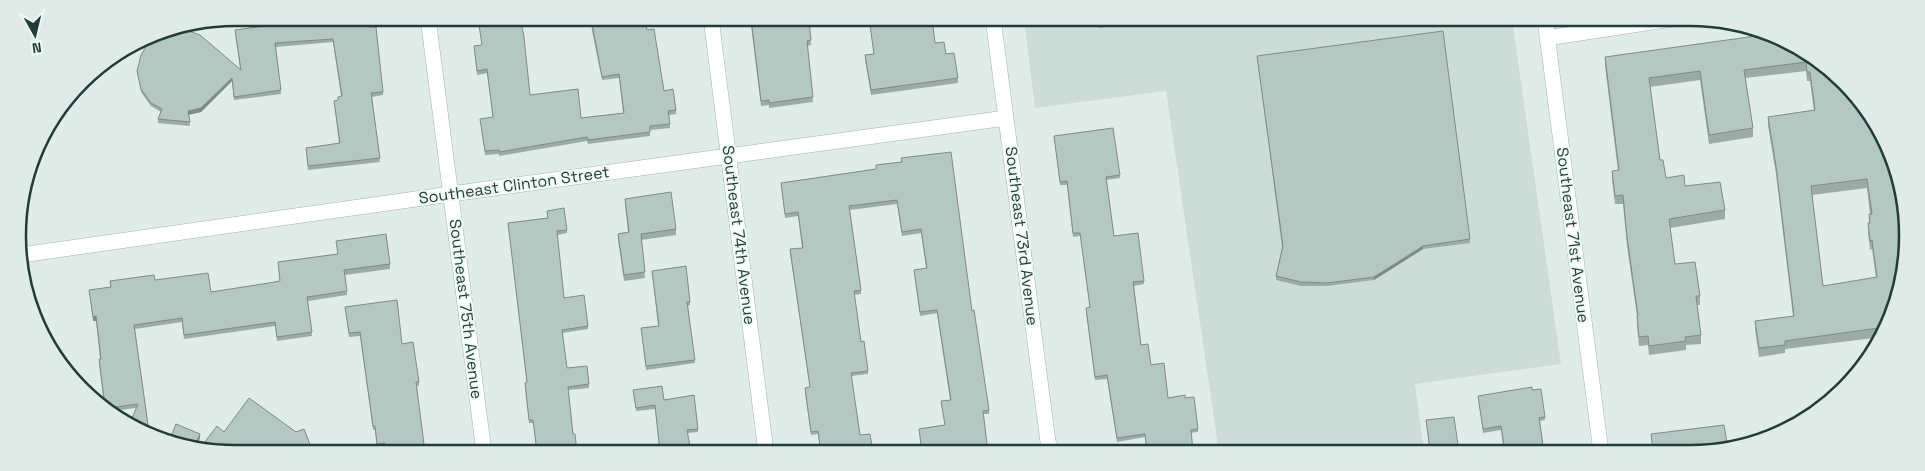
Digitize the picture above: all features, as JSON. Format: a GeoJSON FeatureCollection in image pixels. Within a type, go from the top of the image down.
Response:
{"type":"FeatureCollection","features":[{"type":"Feature","properties":{"kind":"street","name":"Southeast 75th Avenue"},"geometry":{"type":"LineString","coordinates":[[429,26],[483,445]]}},
{"type":"Feature","properties":{"kind":"street","name":"Southeast 74th Avenue"},"geometry":{"type":"LineString","coordinates":[[712,26],[765,445]]}},
{"type":"Feature","properties":{"kind":"street","name":"Southeast 73rd Avenue"},"geometry":{"type":"LineString","coordinates":[[994,26],[1050,445]]}},
{"type":"Feature","properties":{"kind":"street","name":"Southeast 71st Avenue"},"geometry":{"type":"LineString","coordinates":[[1545,26],[1600,445]]}},
{"type":"Feature","properties":{"kind":"street"},"geometry":{"type":"LineString","coordinates":[[1547,38],[1626,26]]}},
{"type":"Feature","properties":{"kind":"street","name":"Southeast Clinton Street"},"geometry":{"type":"LineString","coordinates":[[27,254],[1006,118]]}},
{"type":"Feature","properties":{"kind":"shaded area"},"geometry":{"type":"Polygon","coordinates":[[[1025,26],[1513,26],[1561,364],[1415,384],[1423,445],[1218,445],[1166,91],[1035,108],[1025,26]]]}},
{"type":"Feature","properties":{"kind":"building"},"geometry":{"type":"Polygon","coordinates":[[[264,26],[376,27],[383,92],[371,93],[380,158],[308,166],[306,148],[340,143],[334,101],[342,96],[333,39],[275,43],[281,90],[234,97],[232,78],[201,108],[188,111],[190,122],[158,119],[162,109],[151,103],[141,89],[137,71],[141,55],[146,46],[168,37],[189,31],[200,35],[241,70],[235,30],[264,26]]]}},
{"type":"Feature","properties":{"kind":"building"},"geometry":{"type":"Polygon","coordinates":[[[479,26],[522,26],[530,95],[578,89],[581,118],[624,113],[619,74],[602,77],[592,26],[646,26],[647,30],[654,29],[664,91],[673,89],[676,110],[668,111],[670,124],[650,126],[650,132],[588,140],[587,137],[499,152],[499,150],[485,151],[480,119],[493,117],[487,69],[477,71],[474,46],[482,45],[479,26]]]}},
{"type":"Feature","properties":{"kind":"building"},"geometry":{"type":"Polygon","coordinates":[[[752,26],[809,26],[811,40],[807,41],[813,97],[769,103],[769,100],[761,101],[752,26]]]}},
{"type":"Feature","properties":{"kind":"building"},"geometry":{"type":"Polygon","coordinates":[[[870,26],[933,26],[935,43],[944,42],[946,54],[954,53],[958,78],[871,90],[865,55],[874,54],[870,26]]]}},
{"type":"Feature","properties":{"kind":"building"},"geometry":{"type":"Polygon","coordinates":[[[1443,31],[1470,239],[1423,246],[1374,277],[1327,283],[1301,282],[1276,276],[1283,246],[1257,56],[1443,31]]]}},
{"type":"Feature","properties":{"kind":"building"},"geometry":{"type":"Polygon","coordinates":[[[1754,36],[1770,42],[1806,62],[1744,70],[1753,128],[1709,135],[1700,71],[1649,78],[1660,160],[1663,160],[1666,178],[1684,175],[1685,186],[1720,182],[1725,210],[1669,219],[1675,264],[1695,262],[1700,296],[1696,296],[1701,335],[1685,337],[1686,341],[1649,346],[1648,336],[1639,337],[1623,195],[1615,196],[1612,171],[1619,170],[1605,57],[1754,36]]]}},
{"type":"Feature","properties":{"kind":"building"},"geometry":{"type":"Polygon","coordinates":[[[1806,62],[1817,69],[1847,98],[1871,131],[1883,155],[1892,181],[1897,208],[1899,236],[1895,276],[1888,303],[1877,328],[1785,341],[1785,345],[1759,348],[1755,321],[1794,316],[1776,166],[1768,117],[1815,110],[1810,72],[1807,72],[1806,62]],[[1867,179],[1811,186],[1823,286],[1877,277],[1872,240],[1870,241],[1869,214],[1872,214],[1867,179]]]}},
{"type":"Feature","properties":{"kind":"building"},"geometry":{"type":"Polygon","coordinates":[[[1113,128],[1120,175],[1106,177],[1114,236],[1138,233],[1144,281],[1133,282],[1141,345],[1148,344],[1151,365],[1164,363],[1168,398],[1185,395],[1185,398],[1194,397],[1198,429],[1191,430],[1192,445],[1146,445],[1145,434],[1117,438],[1107,375],[1095,377],[1086,308],[1090,307],[1080,233],[1073,233],[1067,181],[1060,182],[1054,136],[1113,128]]]}},
{"type":"Feature","properties":{"kind":"building"},"geometry":{"type":"Polygon","coordinates":[[[951,152],[972,311],[974,310],[989,410],[983,411],[987,445],[921,445],[919,429],[945,425],[941,401],[951,400],[937,310],[920,312],[914,270],[927,268],[921,229],[902,232],[897,200],[849,206],[861,290],[854,291],[861,342],[864,341],[868,371],[851,373],[860,435],[870,434],[872,445],[820,445],[818,431],[811,432],[805,388],[810,387],[790,249],[803,248],[798,212],[785,214],[781,183],[876,169],[876,165],[902,162],[901,158],[951,152]]]}},
{"type":"Feature","properties":{"kind":"building"},"geometry":{"type":"Polygon","coordinates":[[[671,192],[676,229],[641,234],[645,272],[624,275],[618,234],[629,232],[625,199],[671,192]]]}},
{"type":"Feature","properties":{"kind":"building"},"geometry":{"type":"Polygon","coordinates":[[[564,208],[567,230],[557,231],[564,298],[584,295],[588,326],[562,330],[567,368],[587,366],[589,384],[568,387],[573,434],[575,434],[576,445],[536,445],[533,420],[529,420],[525,383],[527,382],[508,223],[548,218],[547,211],[564,208]]]}},
{"type":"Feature","properties":{"kind":"building"},"geometry":{"type":"Polygon","coordinates":[[[386,234],[390,264],[344,270],[347,291],[307,297],[312,332],[277,337],[275,322],[184,335],[182,318],[134,325],[148,426],[132,418],[138,404],[116,407],[104,398],[96,316],[93,317],[89,290],[111,287],[110,281],[154,275],[155,280],[208,273],[211,292],[280,281],[278,262],[338,254],[336,241],[386,234]]]}},
{"type":"Feature","properties":{"kind":"building"},"geometry":{"type":"Polygon","coordinates":[[[686,266],[690,302],[687,302],[695,360],[646,366],[641,328],[659,326],[652,271],[686,266]]]}},
{"type":"Feature","properties":{"kind":"building"},"geometry":{"type":"Polygon","coordinates":[[[397,300],[402,344],[413,342],[419,382],[416,382],[424,445],[377,444],[360,332],[349,333],[345,307],[397,300]]]}},
{"type":"Feature","properties":{"kind":"building"},"geometry":{"type":"Polygon","coordinates":[[[662,386],[664,400],[694,395],[698,429],[687,430],[690,445],[659,445],[655,405],[636,408],[633,390],[662,386]]]}},
{"type":"Feature","properties":{"kind":"building"},"geometry":{"type":"Polygon","coordinates":[[[1532,387],[1532,390],[1541,389],[1545,417],[1539,418],[1543,445],[1504,445],[1501,426],[1483,429],[1478,396],[1532,387]]]}},
{"type":"Feature","properties":{"kind":"building"},"geometry":{"type":"Polygon","coordinates":[[[249,398],[296,432],[304,429],[310,445],[236,445],[204,442],[217,426],[224,432],[249,398]]]}},
{"type":"Feature","properties":{"kind":"building"},"geometry":{"type":"Polygon","coordinates":[[[1454,417],[1458,445],[1429,445],[1426,420],[1454,417]]]}},
{"type":"Feature","properties":{"kind":"building"},"geometry":{"type":"Polygon","coordinates":[[[176,424],[200,434],[197,441],[172,435],[176,424]]]}},
{"type":"Feature","properties":{"kind":"building"},"geometry":{"type":"Polygon","coordinates":[[[1724,425],[1727,442],[1690,445],[1652,445],[1651,434],[1724,425]]]}}]}
